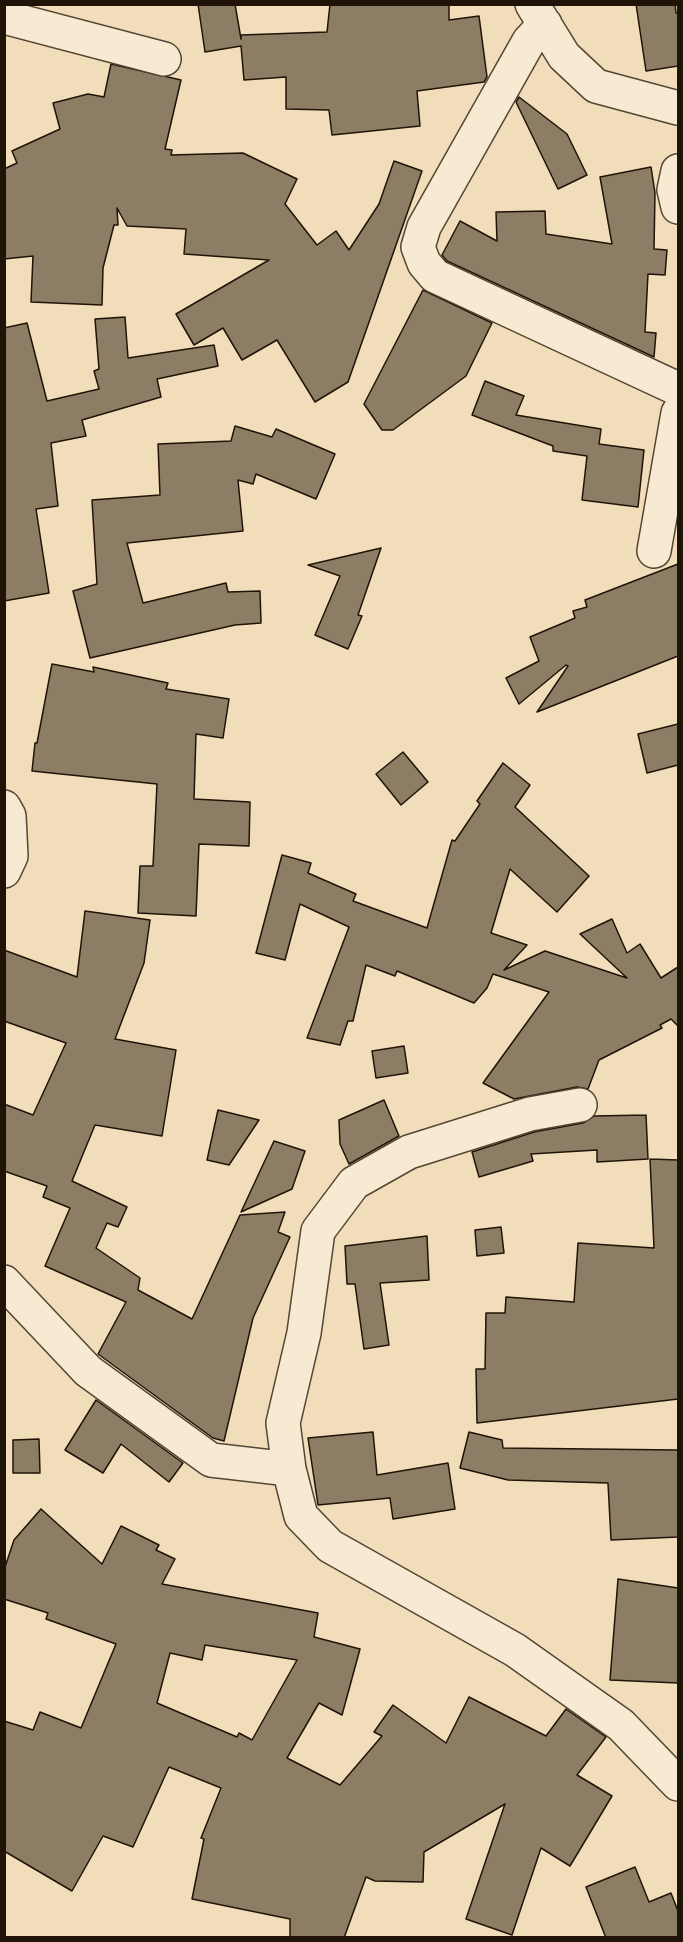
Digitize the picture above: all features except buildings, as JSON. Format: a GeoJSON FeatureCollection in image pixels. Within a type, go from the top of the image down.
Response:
{"type":"FeatureCollection","features":[{"type":"Feature","properties":{"kind":"street"},"geometry":{"type":"LineString","coordinates":[[538,14],[564,56],[596,86],[678,108]]}},
{"type":"Feature","properties":{"kind":"street"},"geometry":{"type":"LineString","coordinates":[[538,14],[529,41],[424,227],[418,247],[424,263],[435,276],[678,390]]}},
{"type":"Feature","properties":{"kind":"street"},"geometry":{"type":"LineString","coordinates":[[4,16],[164,59]]}},
{"type":"Feature","properties":{"kind":"street"},"geometry":{"type":"LineString","coordinates":[[678,171],[674,190],[678,207]]}},
{"type":"Feature","properties":{"kind":"street"},"geometry":{"type":"LineString","coordinates":[[654,550],[678,413]]}},
{"type":"Feature","properties":{"kind":"street"},"geometry":{"type":"LineString","coordinates":[[4,807],[9,816],[11,856],[4,871]]}},
{"type":"Feature","properties":{"kind":"street"},"geometry":{"type":"LineString","coordinates":[[580,1105],[530,1114],[409,1152],[354,1183],[318,1231],[304,1334],[283,1423],[289,1470],[301,1516],[330,1546],[515,1650],[621,1725],[678,1784]]}},
{"type":"Feature","properties":{"kind":"street"},"geometry":{"type":"LineString","coordinates":[[4,1282],[88,1371],[212,1460],[289,1470]]}}]}
